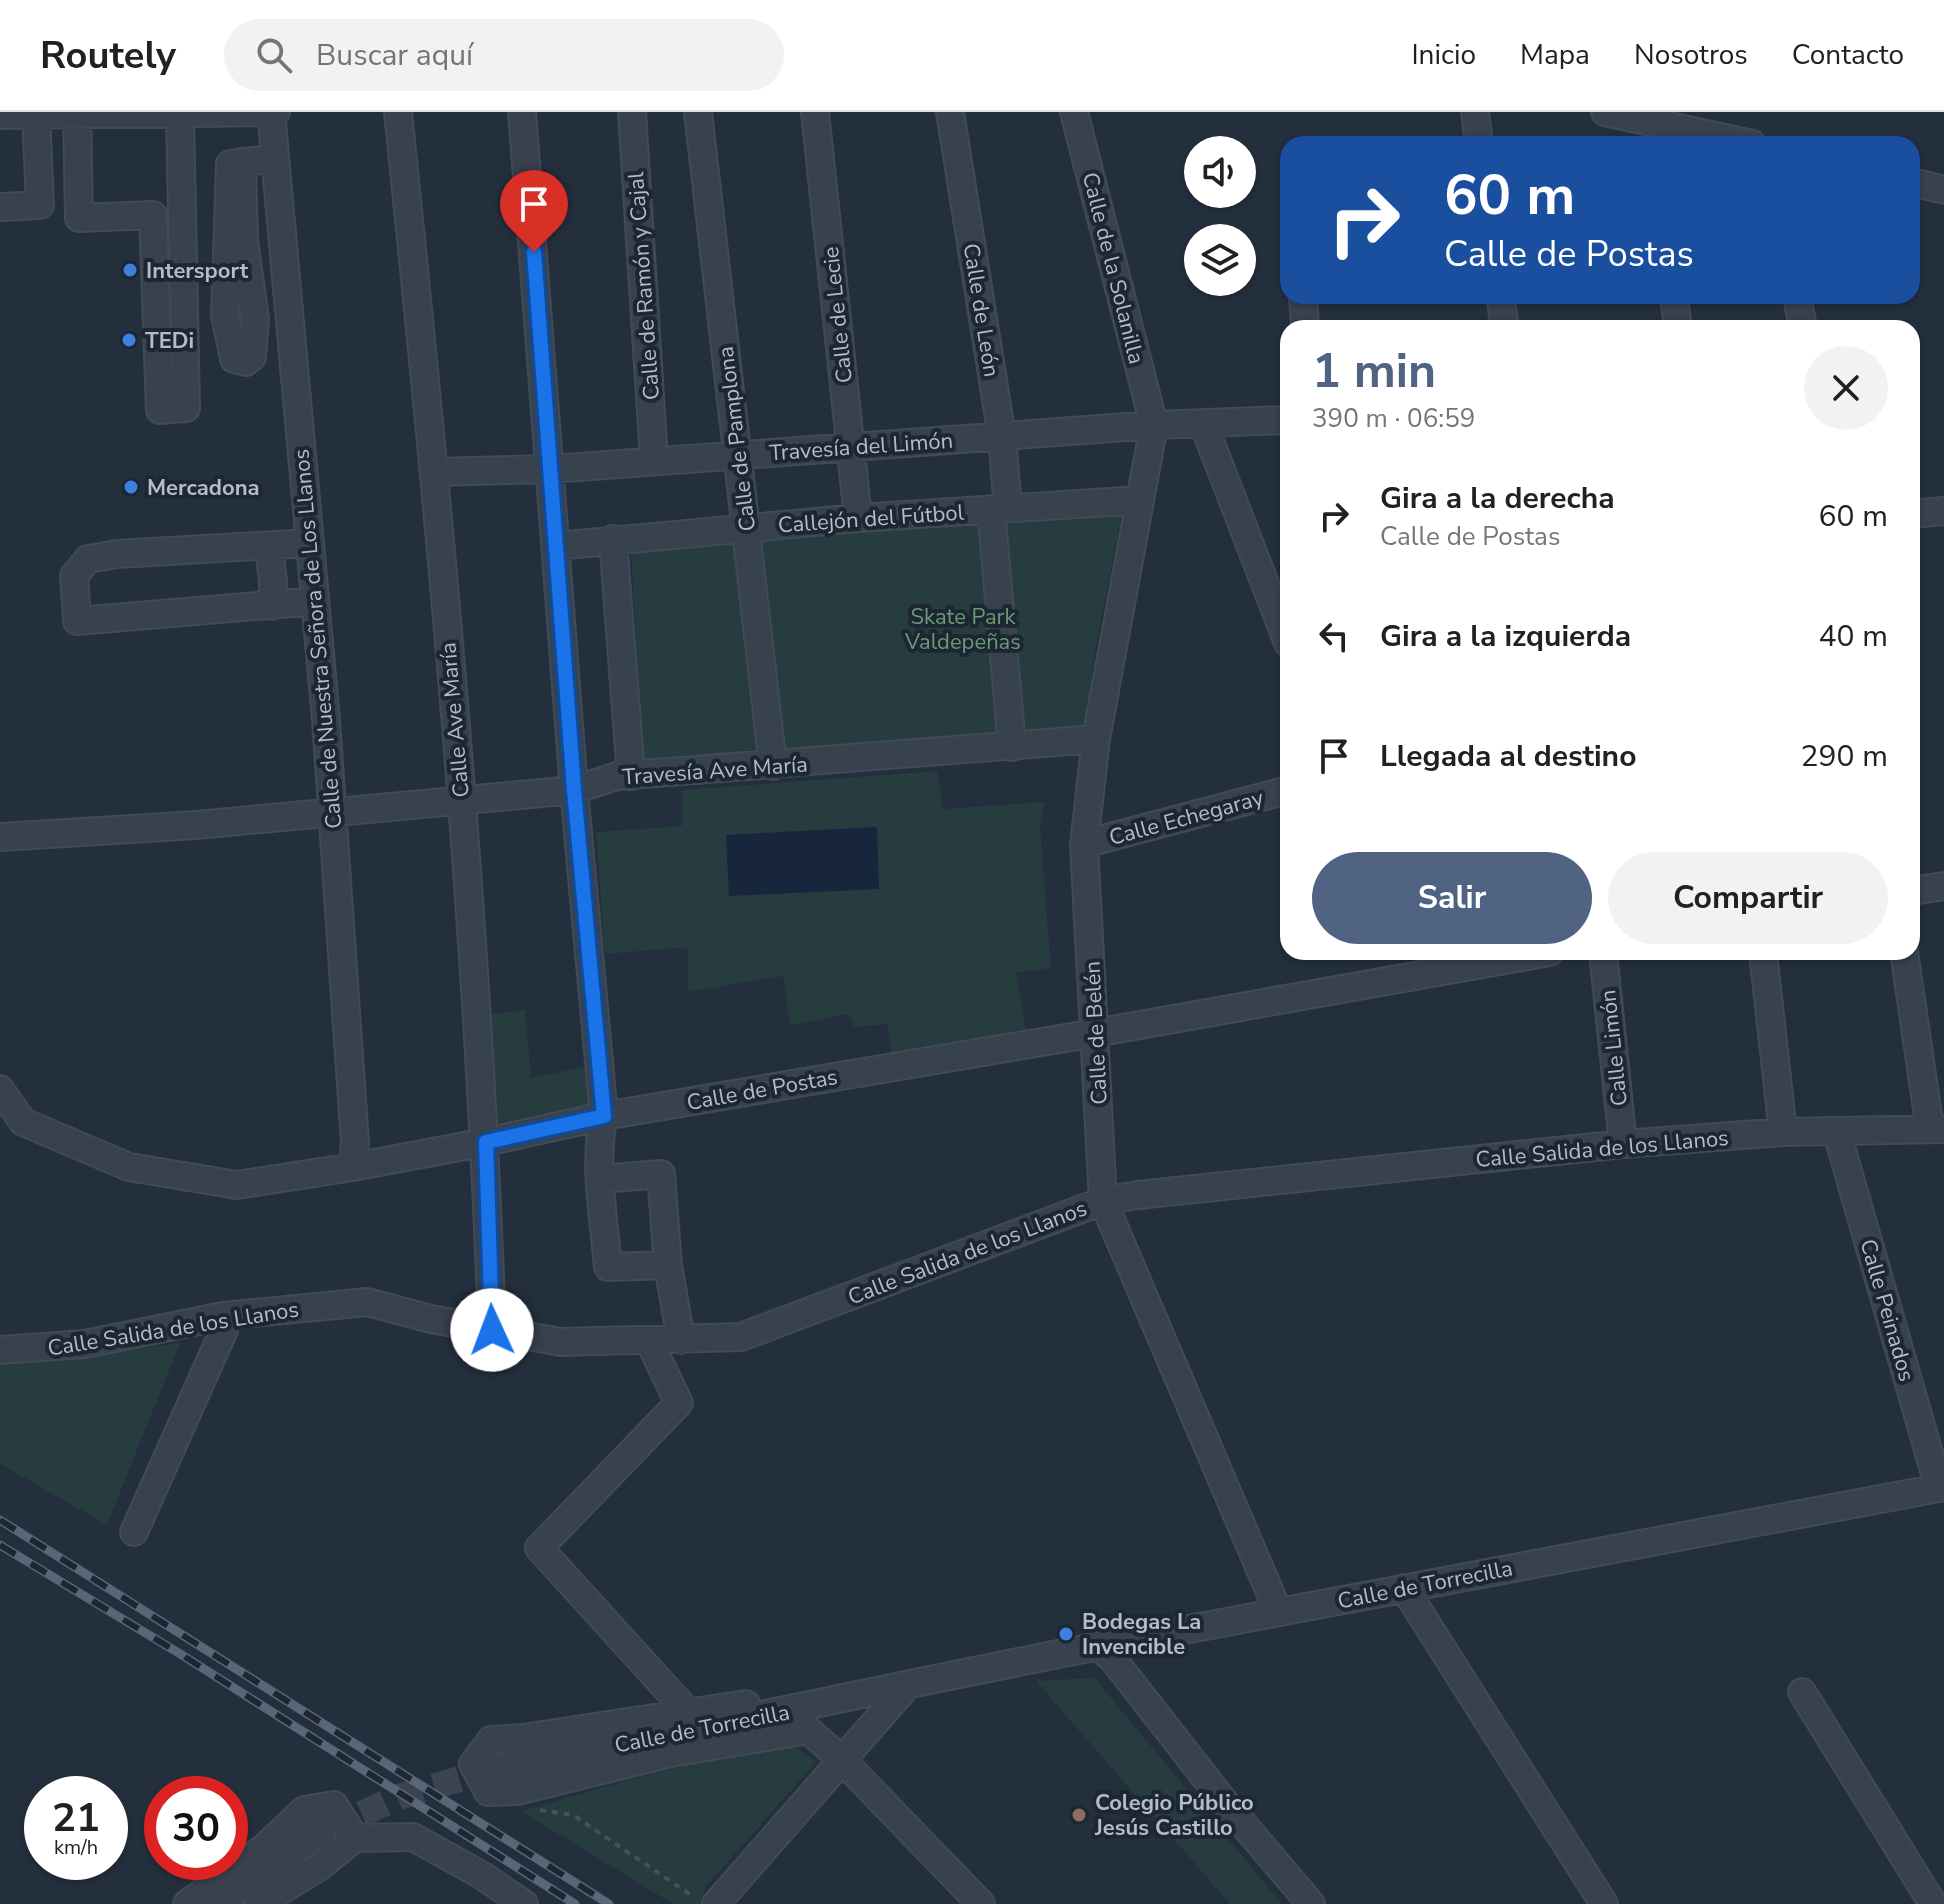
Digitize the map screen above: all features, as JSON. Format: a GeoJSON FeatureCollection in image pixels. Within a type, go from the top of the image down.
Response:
{"type":"FeatureCollection","features":[{"type":"Feature","properties":{"kind":"street"},"geometry":{"type":"LineString","coordinates":[[0,207],[40,205],[17,114],[273,112]]}},
{"type":"Feature","properties":{"kind":"street","name":"Calle de Nuestra Señora de Los Llanos"},"geometry":{"type":"LineString","coordinates":[[273,112],[332,812],[355,1143],[353,1167]]}},
{"type":"Feature","properties":{"kind":"street","name":"Calle Ave María"},"geometry":{"type":"LineString","coordinates":[[398,112],[434,472],[461,800],[486,1142],[492,1330]]}},
{"type":"Feature","properties":{"kind":"street"},"geometry":{"type":"LineString","coordinates":[[522,112],[602,1125],[601,1179],[608,1267],[668,1265]]}},
{"type":"Feature","properties":{"kind":"street","name":"Calle de Ramón y Cajal"},"geometry":{"type":"LineString","coordinates":[[632,112],[654,460]]}},
{"type":"Feature","properties":{"kind":"street","name":"Calle de Pamplona"},"geometry":{"type":"LineString","coordinates":[[698,112],[773,766]]}},
{"type":"Feature","properties":{"kind":"street","name":"Calle de Lecie"},"geometry":{"type":"LineString","coordinates":[[815,112],[858,518]]}},
{"type":"Feature","properties":{"kind":"street","name":"Calle de León"},"geometry":{"type":"LineString","coordinates":[[950,112],[1002,437],[999,509],[1012,747]]}},
{"type":"Feature","properties":{"kind":"street","name":"Calle de la Solanilla"},"geometry":{"type":"LineString","coordinates":[[1074,112],[1154,425]]}},
{"type":"Feature","properties":{"kind":"street"},"geometry":{"type":"LineString","coordinates":[[1475,112],[1478,136]]}},
{"type":"Feature","properties":{"kind":"street"},"geometry":{"type":"LineString","coordinates":[[1605,112],[1651,133],[1679,136]]}},
{"type":"Feature","properties":{"kind":"street"},"geometry":{"type":"LineString","coordinates":[[77,114],[79,218],[153,215],[160,410],[186,408],[180,113]]}},
{"type":"Feature","properties":{"kind":"street"},"geometry":{"type":"LineString","coordinates":[[242,162],[244,240],[255,319],[252,357],[246,362],[234,359],[225,315],[230,164],[242,162],[275,158]]}},
{"type":"Feature","properties":{"kind":"street"},"geometry":{"type":"LineString","coordinates":[[1920,184],[1944,190]]}},
{"type":"Feature","properties":{"kind":"street","name":"Travesía del Limón"},"geometry":{"type":"LineString","coordinates":[[434,472],[551,469],[737,453],[1154,425],[1280,420]]}},
{"type":"Feature","properties":{"kind":"street"},"geometry":{"type":"LineString","coordinates":[[1203,423],[1280,622]]}},
{"type":"Feature","properties":{"kind":"street","name":"Calle de Belén"},"geometry":{"type":"LineString","coordinates":[[1154,425],[1096,739],[1084,844],[1103,1201],[1278,1611]]}},
{"type":"Feature","properties":{"kind":"street","name":"Callejón del Fútbol"},"geometry":{"type":"LineString","coordinates":[[556,546],[858,518],[1140,500]]}},
{"type":"Feature","properties":{"kind":"street"},"geometry":{"type":"LineString","coordinates":[[1920,513],[1944,511]]}},
{"type":"Feature","properties":{"kind":"street"},"geometry":{"type":"LineString","coordinates":[[605,540],[624,776]]}},
{"type":"Feature","properties":{"kind":"street"},"geometry":{"type":"LineString","coordinates":[[309,543],[117,554],[88,559],[74,576],[74,603],[77,621],[315,601]]}},
{"type":"Feature","properties":{"kind":"street"},"geometry":{"type":"LineString","coordinates":[[269,546],[273,606]]}},
{"type":"Feature","properties":{"kind":"street","name":"Travesía Ave María"},"geometry":{"type":"LineString","coordinates":[[0,837],[196,825],[574,790],[624,776],[1096,739]]}},
{"type":"Feature","properties":{"kind":"street","name":"Calle Echegaray"},"geometry":{"type":"LineString","coordinates":[[1084,844],[1280,792]]}},
{"type":"Feature","properties":{"kind":"street"},"geometry":{"type":"LineString","coordinates":[[1920,890],[1944,886]]}},
{"type":"Feature","properties":{"kind":"street","name":"Calle de Postas"},"geometry":{"type":"LineString","coordinates":[[0,1089],[23,1122],[129,1167],[237,1185],[602,1125],[1505,960]]}},
{"type":"Feature","properties":{"kind":"street","name":"Calle Limón"},"geometry":{"type":"LineString","coordinates":[[1604,960],[1623,1144]]}},
{"type":"Feature","properties":{"kind":"street"},"geometry":{"type":"LineString","coordinates":[[1764,960],[1783,1132]]}},
{"type":"Feature","properties":{"kind":"street"},"geometry":{"type":"LineString","coordinates":[[1905,960],[1937,1129]]}},
{"type":"Feature","properties":{"kind":"street","name":"Calle Salida de los Llanos"},"geometry":{"type":"LineString","coordinates":[[0,1350],[85,1344],[223,1316],[367,1302],[431,1319],[561,1342],[741,1337],[1103,1201],[1198,1186],[1623,1144],[1783,1132],[1937,1129]]}},
{"type":"Feature","properties":{"kind":"street","name":"Calle Peinados"},"geometry":{"type":"LineString","coordinates":[[1837,1133],[1942,1488]]}},
{"type":"Feature","properties":{"kind":"street"},"geometry":{"type":"LineString","coordinates":[[601,1179],[661,1174],[668,1265],[681,1340]]}},
{"type":"Feature","properties":{"kind":"street"},"geometry":{"type":"LineString","coordinates":[[134,1532],[224,1330],[223,1316]]}},
{"type":"Feature","properties":{"kind":"street"},"geometry":{"type":"LineString","coordinates":[[649,1341],[679,1403],[539,1548],[687,1711]]}},
{"type":"Feature","properties":{"kind":"street","name":"Calle de Torrecilla"},"geometry":{"type":"LineString","coordinates":[[497,1768],[697,1730],[1097,1646],[1942,1488]]}},
{"type":"Feature","properties":{"kind":"street"},"geometry":{"type":"LineString","coordinates":[[1404,1588],[1604,1904]]}},
{"type":"Feature","properties":{"kind":"street"},"geometry":{"type":"LineString","coordinates":[[1097,1646],[1112,1658],[1226,1804],[1311,1904]]}},
{"type":"Feature","properties":{"kind":"street"},"geometry":{"type":"LineString","coordinates":[[952,1675],[687,1711],[523,1738],[491,1740],[473,1764],[488,1792],[518,1791],[671,1753],[808,1730],[841,1759],[981,1904]]}},
{"type":"Feature","properties":{"kind":"street"},"geometry":{"type":"LineString","coordinates":[[707,1902],[907,1686]]}},
{"type":"Feature","properties":{"kind":"street"},"geometry":{"type":"LineString","coordinates":[[1802,1692],[1933,1904]]}},
{"type":"Feature","properties":{"kind":"street"},"geometry":{"type":"LineString","coordinates":[[187,1904],[264,1848],[304,1810],[334,1805],[355,1838]]}},
{"type":"Feature","properties":{"kind":"street"},"geometry":{"type":"LineString","coordinates":[[218,1904],[322,1831]]}},
{"type":"Feature","properties":{"kind":"street"},"geometry":{"type":"LineString","coordinates":[[259,1904],[319,1867],[355,1838],[413,1837],[483,1876],[524,1904]]}},
{"type":"Feature","properties":{"kind":"path"},"geometry":{"type":"LineString","coordinates":[[518,1791],[533,1809],[573,1815],[707,1902]]}},
{"type":"Feature","properties":{"kind":"green space","name":"Skate Park Valdepeñas"},"geometry":{"type":"Polygon","coordinates":[[[1123,508],[1097,641],[1085,728],[643,760],[631,553],[1070,509],[1123,508]]]}},
{"type":"Feature","properties":{"kind":"green space"},"geometry":{"type":"Polygon","coordinates":[[[937,771],[943,809],[1045,802],[1040,828],[1051,968],[1016,973],[1027,1035],[892,1057],[887,1024],[854,1027],[849,1014],[790,1025],[783,976],[688,992],[688,947],[605,954],[596,832],[682,826],[682,790],[937,771]]]}},
{"type":"Feature","properties":{"kind":"green space"},"geometry":{"type":"Polygon","coordinates":[[[525,1010],[531,1078],[588,1066],[594,1107],[495,1123],[485,1015],[525,1010]]]}},
{"type":"Feature","properties":{"kind":"green space"},"geometry":{"type":"Polygon","coordinates":[[[180,1343],[107,1525],[0,1464],[0,1359],[47,1360],[180,1343]]]}},
{"type":"Feature","properties":{"kind":"green space"},"geometry":{"type":"Polygon","coordinates":[[[1092,1678],[1282,1904],[1230,1904],[1036,1681],[1092,1678]]]}},
{"type":"Feature","properties":{"kind":"green space"},"geometry":{"type":"Polygon","coordinates":[[[790,1742],[816,1762],[702,1891],[716,1904],[673,1904],[521,1811],[653,1773],[790,1742]]]}},
{"type":"Feature","properties":{"kind":"water"},"geometry":{"type":"Polygon","coordinates":[[[877,827],[879,889],[729,896],[726,835],[877,827]]]}},
{"type":"Feature","properties":{"kind":"tunnel"},"geometry":{"type":"LineString","coordinates":[[326,1830],[399,1797],[497,1768]]}},
{"type":"Feature","properties":{"kind":"railway"},"geometry":{"type":"LineString","coordinates":[[0,1520],[609,1904]]}},
{"type":"Feature","properties":{"kind":"railway"},"geometry":{"type":"LineString","coordinates":[[0,1545],[182,1655],[575,1904]]}},
{"type":"Feature","properties":{"kind":"place","name":"Intersport"},"geometry":{"type":"Point","coordinates":[130,270]}},
{"type":"Feature","properties":{"kind":"place","name":"TEDi"},"geometry":{"type":"Point","coordinates":[129,340]}},
{"type":"Feature","properties":{"kind":"place","name":"Mercadona"},"geometry":{"type":"Point","coordinates":[131,487]}},
{"type":"Feature","properties":{"kind":"place","name":"Bodegas La Invencible"},"geometry":{"type":"Point","coordinates":[1066,1634]}},
{"type":"Feature","properties":{"kind":"place","name":"Colegio Público Jesús Castillo"},"geometry":{"type":"Point","coordinates":[1079,1815]}},
{"type":"Feature","properties":{"kind":"route"},"geometry":{"type":"LineString","coordinates":[[492,1330],[486,1142],[604,1116],[574,790],[534,252]]}}]}
